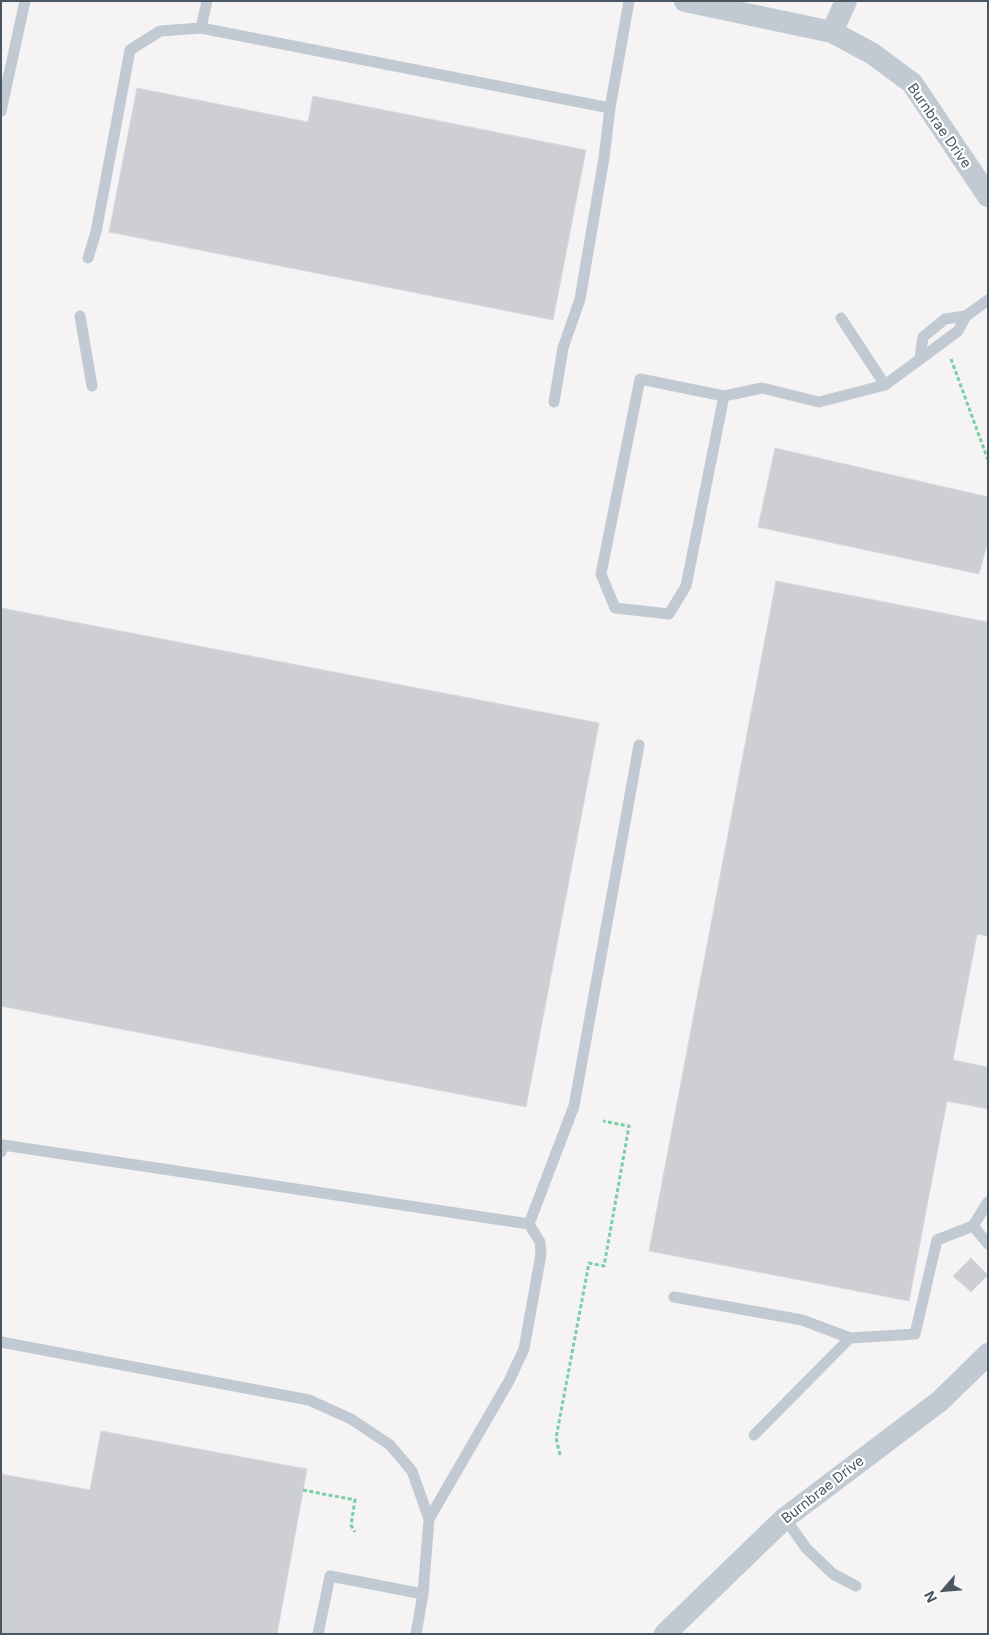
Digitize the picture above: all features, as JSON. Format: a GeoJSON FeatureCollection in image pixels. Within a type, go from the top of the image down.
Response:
{"type":"FeatureCollection","features":[{"type":"Feature","properties":{"kind":"street","name":"Burnbrae Drive"},"geometry":{"type":"LineString","coordinates":[[685,1],[832,32],[873,54],[912,83],[988,196]]}},
{"type":"Feature","properties":{"kind":"street"},"geometry":{"type":"LineString","coordinates":[[832,32],[844,5]]}},
{"type":"Feature","properties":{"kind":"street","name":"Burnbrae Drive"},"geometry":{"type":"LineString","coordinates":[[665,1634],[785,1518],[940,1401],[988,1354]]}},
{"type":"Feature","properties":{"kind":"lane"},"geometry":{"type":"LineString","coordinates":[[1,112],[25,1]]}},
{"type":"Feature","properties":{"kind":"lane"},"geometry":{"type":"LineString","coordinates":[[201,28],[207,1]]}},
{"type":"Feature","properties":{"kind":"lane"},"geometry":{"type":"LineString","coordinates":[[554,402],[563,348],[580,300],[629,1]]}},
{"type":"Feature","properties":{"kind":"lane"},"geometry":{"type":"LineString","coordinates":[[88,258],[96,232],[130,50],[160,32],[201,28],[610,108]]}},
{"type":"Feature","properties":{"kind":"lane"},"geometry":{"type":"LineString","coordinates":[[724,396],[686,586],[669,614],[614,608],[601,574],[640,380],[724,396],[762,388],[819,402],[885,384],[958,331],[966,316],[988,300]]}},
{"type":"Feature","properties":{"kind":"lane"},"geometry":{"type":"LineString","coordinates":[[80,316],[92,386]]}},
{"type":"Feature","properties":{"kind":"lane"},"geometry":{"type":"LineString","coordinates":[[920,358],[923,338],[946,319],[966,316]]}},
{"type":"Feature","properties":{"kind":"lane"},"geometry":{"type":"LineString","coordinates":[[842,318],[885,384]]}},
{"type":"Feature","properties":{"kind":"lane"},"geometry":{"type":"LineString","coordinates":[[529,1224],[574,1106],[639,745]]}},
{"type":"Feature","properties":{"kind":"lane"},"geometry":{"type":"LineString","coordinates":[[2,1149],[529,1224]]}},
{"type":"Feature","properties":{"kind":"lane"},"geometry":{"type":"LineString","coordinates":[[674,1297],[802,1320],[850,1338],[915,1334],[937,1240],[973,1226],[988,1202]]}},
{"type":"Feature","properties":{"kind":"lane"},"geometry":{"type":"LineString","coordinates":[[429,1519],[509,1381],[524,1348],[541,1254],[540,1242],[529,1224]]}},
{"type":"Feature","properties":{"kind":"lane"},"geometry":{"type":"LineString","coordinates":[[973,1226],[988,1244]]}},
{"type":"Feature","properties":{"kind":"lane"},"geometry":{"type":"LineString","coordinates":[[754,1435],[850,1338]]}},
{"type":"Feature","properties":{"kind":"lane"},"geometry":{"type":"LineString","coordinates":[[1,1342],[310,1400],[351,1419],[390,1445],[412,1471],[429,1519],[423,1594],[416,1634]]}},
{"type":"Feature","properties":{"kind":"lane"},"geometry":{"type":"LineString","coordinates":[[785,1518],[806,1548],[833,1574],[856,1586]]}},
{"type":"Feature","properties":{"kind":"lane"},"geometry":{"type":"LineString","coordinates":[[318,1634],[330,1576],[423,1594]]}},
{"type":"Feature","properties":{"kind":"path"},"geometry":{"type":"LineString","coordinates":[[948,351],[988,460]]}},
{"type":"Feature","properties":{"kind":"path"},"geometry":{"type":"LineString","coordinates":[[560,1455],[556,1438],[589,1263],[604,1266],[629,1126],[603,1121]]}},
{"type":"Feature","properties":{"kind":"path"},"geometry":{"type":"LineString","coordinates":[[303,1490],[355,1500],[351,1525],[355,1532]]}},
{"type":"Feature","properties":{"kind":"building"},"geometry":{"type":"Polygon","coordinates":[[[137,88],[308,122],[313,96],[586,150],[553,320],[109,232],[137,88]]]}},
{"type":"Feature","properties":{"kind":"building"},"geometry":{"type":"Polygon","coordinates":[[[775,448],[988,497],[988,541],[979,574],[758,527],[775,448]]]}},
{"type":"Feature","properties":{"kind":"building"},"geometry":{"type":"Polygon","coordinates":[[[776,581],[988,622],[988,936],[977,934],[953,1060],[988,1067],[988,1109],[947,1101],[909,1301],[649,1251],[776,581]]]}},
{"type":"Feature","properties":{"kind":"building"},"geometry":{"type":"Polygon","coordinates":[[[1,608],[599,723],[526,1107],[1,1006],[1,608]]]}},
{"type":"Feature","properties":{"kind":"building"},"geometry":{"type":"Polygon","coordinates":[[[971,1258],[988,1275],[971,1292],[953,1276],[971,1258]]]}},
{"type":"Feature","properties":{"kind":"building"},"geometry":{"type":"Polygon","coordinates":[[[101,1431],[307,1469],[277,1634],[1,1634],[1,1474],[90,1490],[101,1431]]]}}]}
